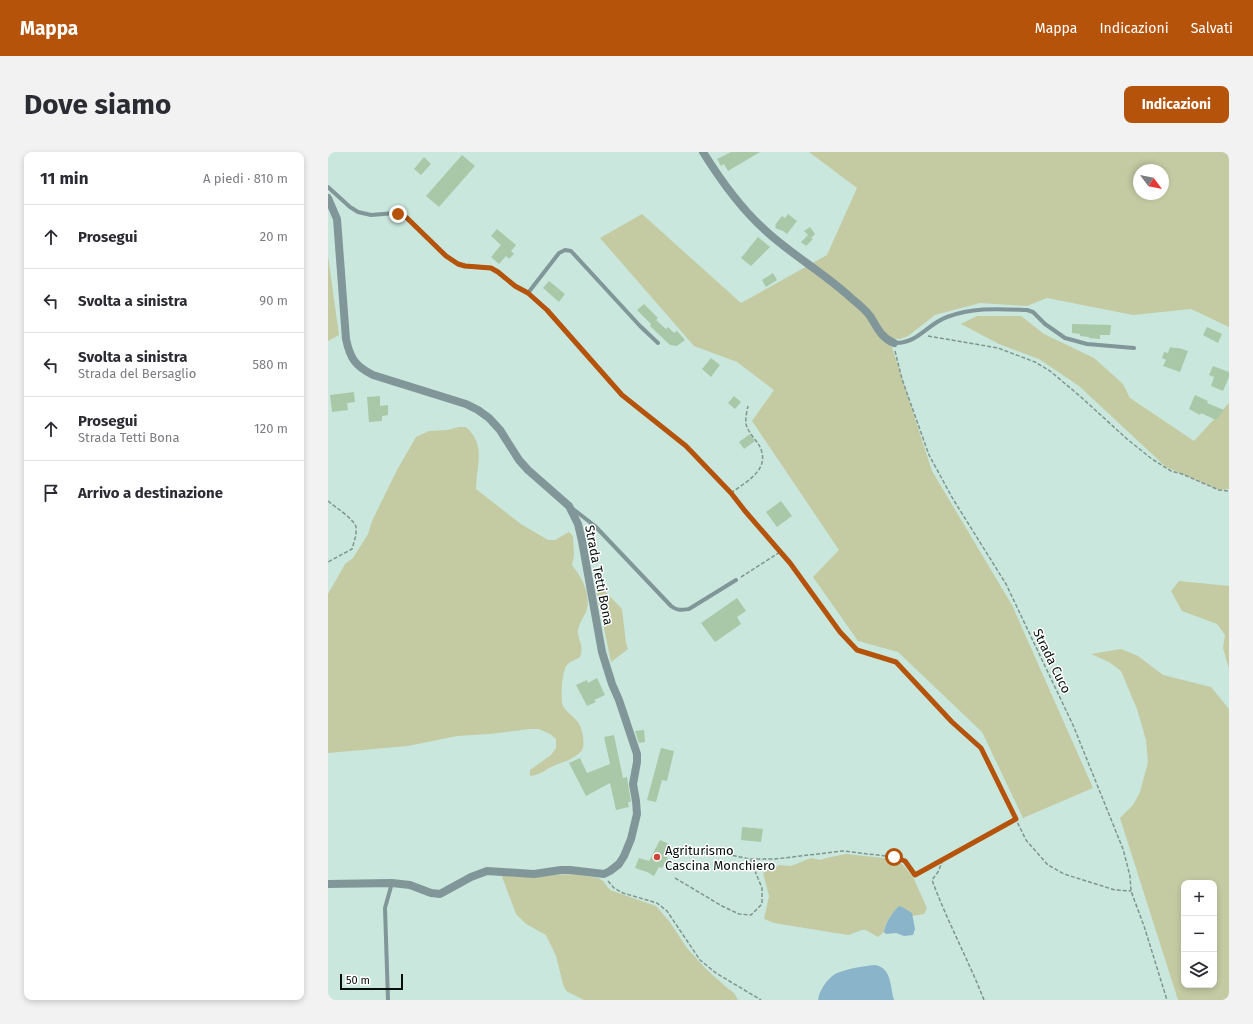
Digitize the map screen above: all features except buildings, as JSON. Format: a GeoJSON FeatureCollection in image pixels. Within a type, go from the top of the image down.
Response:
{"type":"FeatureCollection","features":[{"type":"Feature","properties":{"kind":"street"},"geometry":{"type":"LineString","coordinates":[[703,152],[733,197],[766,232],[850,296],[869,315],[882,335],[887,340],[894,343]]}},
{"type":"Feature","properties":{"kind":"street","name":"Strada Tetti Bona"},"geometry":{"type":"LineString","coordinates":[[328,198],[337,219],[346,339],[351,357],[357,365],[373,375],[466,404],[478,410],[489,418],[500,430],[519,460],[528,470],[569,506],[578,524],[602,652],[612,684],[620,700],[637,762],[633,784],[636,801],[636,814],[633,832],[624,856],[619,864],[604,874]]}},
{"type":"Feature","properties":{"kind":"street"},"geometry":{"type":"LineString","coordinates":[[328,884],[392,883],[410,885],[431,893],[440,894],[471,877],[487,871],[529,874],[570,870],[604,874]]}},
{"type":"Feature","properties":{"kind":"lane"},"geometry":{"type":"LineString","coordinates":[[328,188],[358,212],[371,215],[398,214],[407,218],[446,256],[458,264],[491,268],[515,286],[528,293],[559,253],[565,250],[571,251],[640,326],[658,343]]}},
{"type":"Feature","properties":{"kind":"lane"},"geometry":{"type":"LineString","coordinates":[[894,343],[910,341],[942,320],[962,312],[977,309],[1027,310],[1033,312],[1045,324],[1065,338],[1087,344],[1134,348]]}},
{"type":"Feature","properties":{"kind":"lane"},"geometry":{"type":"LineString","coordinates":[[569,506],[596,526],[676,610],[690,609],[736,580]]}},
{"type":"Feature","properties":{"kind":"lane"},"geometry":{"type":"LineString","coordinates":[[388,1000],[385,908],[392,883]]}},
{"type":"Feature","properties":{"kind":"path"},"geometry":{"type":"LineString","coordinates":[[528,293],[547,310],[622,395],[686,446],[731,493],[790,563],[840,632],[857,650],[896,662],[952,722],[981,748],[1026,840],[1048,865],[1064,874],[1115,890],[1131,891]]}},
{"type":"Feature","properties":{"kind":"path"},"geometry":{"type":"LineString","coordinates":[[918,336],[933,337],[998,348],[1034,362],[1050,371],[1152,459],[1171,470],[1219,490],[1229,490]]}},
{"type":"Feature","properties":{"kind":"path","name":"Strada Cuco"},"geometry":{"type":"LineString","coordinates":[[894,343],[902,379],[929,455],[953,499],[1006,584],[1073,725],[1123,849],[1130,876],[1131,891],[1144,926],[1167,1000]]}},
{"type":"Feature","properties":{"kind":"path"},"geometry":{"type":"LineString","coordinates":[[731,493],[750,479],[761,468],[763,462],[760,446],[746,423],[748,406]]}},
{"type":"Feature","properties":{"kind":"path"},"geometry":{"type":"LineString","coordinates":[[328,501],[356,525],[356,534],[352,549],[328,562]]}},
{"type":"Feature","properties":{"kind":"path"},"geometry":{"type":"LineString","coordinates":[[736,580],[780,552]]}},
{"type":"Feature","properties":{"kind":"path"},"geometry":{"type":"LineString","coordinates":[[685,852],[721,853],[750,859],[775,859],[843,851],[894,857],[905,861],[915,875],[1016,819]]}},
{"type":"Feature","properties":{"kind":"path"},"geometry":{"type":"LineString","coordinates":[[675,878],[722,906],[739,914],[751,915],[762,904],[762,888],[750,859]]}},
{"type":"Feature","properties":{"kind":"path"},"geometry":{"type":"LineString","coordinates":[[943,860],[938,872],[932,880],[942,908],[974,974],[984,1000]]}},
{"type":"Feature","properties":{"kind":"path"},"geometry":{"type":"LineString","coordinates":[[604,874],[609,884],[614,888],[623,893],[657,903],[667,911],[700,960],[716,973],[761,1000]]}},
{"type":"Feature","properties":{"kind":"green space"},"geometry":{"type":"Polygon","coordinates":[[[809,152],[1229,152],[1229,327],[1191,309],[1133,315],[1047,298],[1027,306],[980,303],[935,315],[908,336],[900,339],[889,338],[932,471],[1012,605],[1093,788],[1023,818],[982,732],[898,652],[858,641],[813,577],[839,550],[752,421],[774,390],[737,362],[694,346],[600,238],[642,214],[741,303],[827,255],[857,188],[809,152]]]}},
{"type":"Feature","properties":{"kind":"green space"},"geometry":{"type":"Polygon","coordinates":[[[328,256],[339,335],[328,341],[328,256]]]}},
{"type":"Feature","properties":{"kind":"green space"},"geometry":{"type":"Polygon","coordinates":[[[977,316],[1021,316],[1044,334],[1094,358],[1123,384],[1130,398],[1194,441],[1229,403],[1229,489],[1219,490],[1166,467],[1079,386],[1039,359],[999,344],[961,324],[977,316]]]}},
{"type":"Feature","properties":{"kind":"green space"},"geometry":{"type":"Polygon","coordinates":[[[466,427],[476,441],[479,456],[476,489],[521,524],[548,540],[555,540],[569,532],[573,536],[574,555],[572,565],[579,575],[587,593],[588,606],[578,629],[581,646],[580,657],[570,662],[565,668],[562,691],[563,706],[580,727],[583,736],[583,748],[579,754],[572,758],[554,765],[534,776],[530,776],[530,770],[551,755],[556,748],[556,739],[550,734],[539,729],[457,736],[408,746],[328,753],[328,594],[345,564],[353,558],[368,534],[372,521],[397,470],[416,437],[429,431],[447,430],[466,427]]]}},
{"type":"Feature","properties":{"kind":"green space"},"geometry":{"type":"Polygon","coordinates":[[[594,580],[622,609],[628,649],[611,662],[594,580]]]}},
{"type":"Feature","properties":{"kind":"green space"},"geometry":{"type":"Polygon","coordinates":[[[1179,581],[1229,586],[1229,669],[1223,648],[1225,635],[1217,624],[1182,611],[1171,591],[1179,581]]]}},
{"type":"Feature","properties":{"kind":"green space"},"geometry":{"type":"Polygon","coordinates":[[[1121,649],[1138,656],[1163,675],[1211,687],[1229,709],[1229,1000],[1178,1000],[1120,818],[1133,805],[1140,792],[1148,762],[1146,740],[1137,709],[1121,671],[1109,662],[1091,654],[1121,649]]]}},
{"type":"Feature","properties":{"kind":"green space"},"geometry":{"type":"Polygon","coordinates":[[[846,854],[892,859],[902,864],[913,877],[927,908],[924,914],[912,916],[912,913],[901,907],[890,918],[884,932],[878,937],[865,930],[848,935],[774,923],[764,919],[769,896],[763,873],[779,865],[791,866],[811,858],[821,860],[846,854]]]}},
{"type":"Feature","properties":{"kind":"green space"},"geometry":{"type":"Polygon","coordinates":[[[501,874],[520,877],[573,874],[598,878],[603,881],[610,890],[656,906],[669,921],[687,948],[705,968],[734,993],[738,1000],[584,1000],[566,991],[556,956],[546,935],[526,924],[516,914],[501,874]]]}},
{"type":"Feature","properties":{"kind":"water"},"geometry":{"type":"Polygon","coordinates":[[[899,906],[912,913],[915,929],[913,935],[904,936],[896,933],[886,934],[884,932],[889,918],[899,906]]]}},
{"type":"Feature","properties":{"kind":"water"},"geometry":{"type":"Polygon","coordinates":[[[875,965],[885,970],[891,984],[894,1000],[818,1000],[824,986],[835,974],[854,968],[875,965]]]}},
{"type":"Feature","properties":{"kind":"place","name":"Agriturismo Cascina Monchiero"},"geometry":{"type":"Point","coordinates":[657,857]}},
{"type":"Feature","properties":{"kind":"route"},"geometry":{"type":"LineString","coordinates":[[398,214],[407,218],[446,256],[458,264],[491,268],[515,286],[528,293],[547,310],[622,395],[686,446],[731,493],[790,563],[840,632],[857,650],[896,662],[952,722],[981,748],[1016,819],[915,875],[905,861],[894,857]]}}]}
